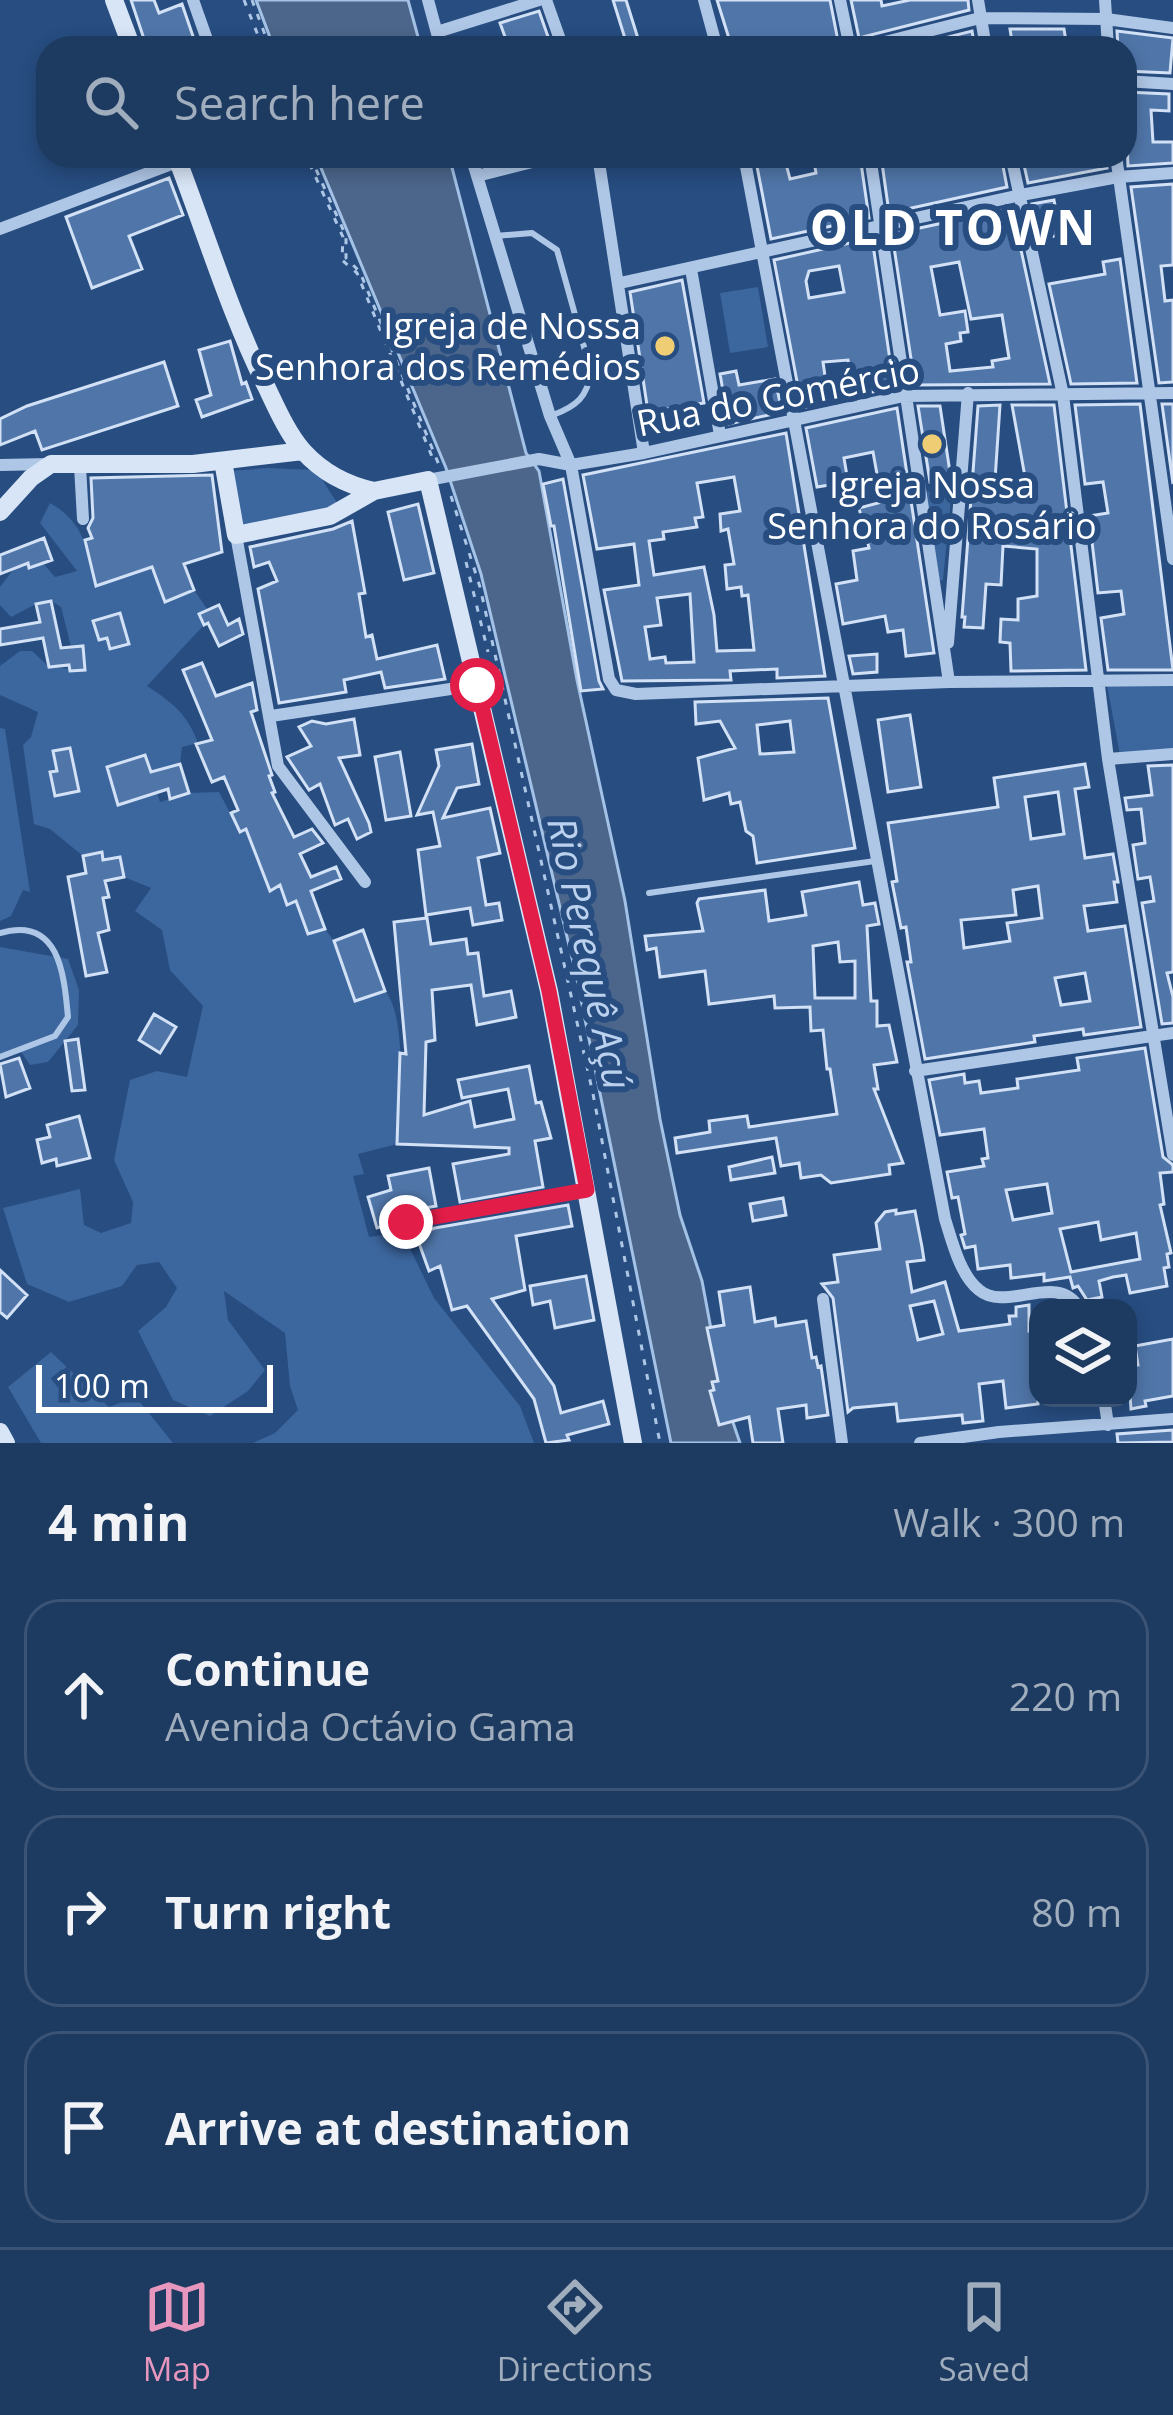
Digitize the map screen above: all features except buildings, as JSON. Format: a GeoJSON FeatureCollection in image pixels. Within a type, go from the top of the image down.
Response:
{"type":"FeatureCollection","features":[{"type":"Feature","properties":{"kind":"street"},"geometry":{"type":"LineString","coordinates":[[114,0],[128,36]]}},
{"type":"Feature","properties":{"kind":"street"},"geometry":{"type":"LineString","coordinates":[[193,0],[206,36]]}},
{"type":"Feature","properties":{"kind":"street"},"geometry":{"type":"LineString","coordinates":[[428,0],[437,36]]}},
{"type":"Feature","properties":{"kind":"street"},"geometry":{"type":"LineString","coordinates":[[436,32],[543,0],[558,36]]}},
{"type":"Feature","properties":{"kind":"street"},"geometry":{"type":"LineString","coordinates":[[704,0],[714,36]]}},
{"type":"Feature","properties":{"kind":"street"},"geometry":{"type":"LineString","coordinates":[[840,0],[848,36]]}},
{"type":"Feature","properties":{"kind":"street"},"geometry":{"type":"LineString","coordinates":[[978,0],[984,36]]}},
{"type":"Feature","properties":{"kind":"street"},"geometry":{"type":"LineString","coordinates":[[1105,0],[1107,36]]}},
{"type":"Feature","properties":{"kind":"street"},"geometry":{"type":"LineString","coordinates":[[909,36],[980,18],[1106,19],[1173,28]]}},
{"type":"Feature","properties":{"kind":"street"},"geometry":{"type":"LineString","coordinates":[[1137,82],[1173,84]]}},
{"type":"Feature","properties":{"kind":"street"},"geometry":{"type":"LineString","coordinates":[[0,229],[156,168]]}},
{"type":"Feature","properties":{"kind":"street"},"geometry":{"type":"LineString","coordinates":[[186,168],[252,357],[303,451],[348,486],[374,491]]}},
{"type":"Feature","properties":{"kind":"street"},"geometry":{"type":"LineString","coordinates":[[475,168],[550,416],[571,465],[609,679],[616,690],[636,694],[949,682],[1173,680]]}},
{"type":"Feature","properties":{"kind":"street"},"geometry":{"type":"LineString","coordinates":[[477,176],[509,168]]}},
{"type":"Feature","properties":{"kind":"street"},"geometry":{"type":"LineString","coordinates":[[600,168],[644,453]]}},
{"type":"Feature","properties":{"kind":"street"},"geometry":{"type":"LineString","coordinates":[[746,168],[945,1220],[971,1282],[981,1293],[992,1297],[1061,1293],[1074,1299]]}},
{"type":"Feature","properties":{"kind":"street"},"geometry":{"type":"LineString","coordinates":[[872,168],[949,682]]}},
{"type":"Feature","properties":{"kind":"street"},"geometry":{"type":"LineString","coordinates":[[1014,168],[1064,395],[1108,759],[1173,1155]]}},
{"type":"Feature","properties":{"kind":"street"},"geometry":{"type":"LineString","coordinates":[[1118,168],[1173,559]]}},
{"type":"Feature","properties":{"kind":"street"},"geometry":{"type":"LineString","coordinates":[[620,283],[1021,195],[1118,176],[1173,173]]}},
{"type":"Feature","properties":{"kind":"street"},"geometry":{"type":"LineString","coordinates":[[691,269],[720,435]]}},
{"type":"Feature","properties":{"kind":"street"},"geometry":{"type":"LineString","coordinates":[[947,664],[968,393]]}},
{"type":"Feature","properties":{"kind":"street","name":"Rua do Comércio"},"geometry":{"type":"LineString","coordinates":[[436,479],[539,459],[571,465],[644,453],[904,397],[1173,393]]}},
{"type":"Feature","properties":{"kind":"street"},"geometry":{"type":"LineString","coordinates":[[0,465],[223,461],[303,451]]}},
{"type":"Feature","properties":{"kind":"street"},"geometry":{"type":"LineString","coordinates":[[223,461],[278,766],[365,882]]}},
{"type":"Feature","properties":{"kind":"street"},"geometry":{"type":"LineString","coordinates":[[0,512],[51,464]]}},
{"type":"Feature","properties":{"kind":"street"},"geometry":{"type":"LineString","coordinates":[[80,466],[83,519]]}},
{"type":"Feature","properties":{"kind":"street"},"geometry":{"type":"LineString","coordinates":[[236,536],[330,516],[374,491],[436,479],[477,685],[549,991],[633,1443]]}},
{"type":"Feature","properties":{"kind":"street"},"geometry":{"type":"LineString","coordinates":[[272,716],[477,685]]}},
{"type":"Feature","properties":{"kind":"street"},"geometry":{"type":"LineString","coordinates":[[1108,759],[1173,754]]}},
{"type":"Feature","properties":{"kind":"street"},"geometry":{"type":"LineString","coordinates":[[915,1071],[1173,1033]]}},
{"type":"Feature","properties":{"kind":"street"},"geometry":{"type":"LineString","coordinates":[[406,1222],[587,1190]]}},
{"type":"Feature","properties":{"kind":"street"},"geometry":{"type":"LineString","coordinates":[[823,1300],[842,1443]]}},
{"type":"Feature","properties":{"kind":"street"},"geometry":{"type":"LineString","coordinates":[[1105,1407],[1108,1425]]}},
{"type":"Feature","properties":{"kind":"street"},"geometry":{"type":"LineString","coordinates":[[920,1443],[1173,1419]]}},
{"type":"Feature","properties":{"kind":"street"},"geometry":{"type":"LineString","coordinates":[[0,1432],[6,1443]]}},
{"type":"Feature","properties":{"kind":"lane"},"geometry":{"type":"LineString","coordinates":[[495,236],[532,233],[557,250],[591,372],[588,390],[575,406],[550,416]]}},
{"type":"Feature","properties":{"kind":"lane"},"geometry":{"type":"LineString","coordinates":[[649,893],[875,861]]}},
{"type":"Feature","properties":{"kind":"lane"},"geometry":{"type":"LineString","coordinates":[[0,933],[24,928],[48,939],[57,954],[68,1017],[56,1036],[0,1057]]}},
{"type":"Feature","properties":{"kind":"path"},"geometry":{"type":"LineString","coordinates":[[244,0],[258,36]]}},
{"type":"Feature","properties":{"kind":"path"},"geometry":{"type":"LineString","coordinates":[[252,0],[266,36]]}},
{"type":"Feature","properties":{"kind":"shaded area"},"geometry":{"type":"Polygon","coordinates":[[[758,287],[768,347],[730,353],[720,293],[758,287]]]}},
{"type":"Feature","properties":{"kind":"shaded area"},"geometry":{"type":"Polygon","coordinates":[[[316,470],[341,509],[247,527],[229,471],[316,470]]]}},
{"type":"Feature","properties":{"kind":"shaded area"},"geometry":{"type":"Polygon","coordinates":[[[952,489],[943,580],[939,581],[924,492],[952,489]]]}},
{"type":"Feature","properties":{"kind":"shaded area"},"geometry":{"type":"Polygon","coordinates":[[[50,503],[77,528],[96,586],[150,568],[165,601],[194,590],[208,610],[199,614],[204,625],[147,686],[178,710],[198,743],[182,747],[180,764],[151,773],[160,802],[189,793],[219,792],[240,831],[246,829],[270,891],[278,886],[287,904],[296,901],[308,934],[325,929],[334,941],[355,1001],[385,991],[400,1042],[397,1144],[358,1154],[364,1174],[353,1176],[369,1237],[402,1232],[434,1298],[520,1406],[534,1443],[253,1443],[275,1433],[298,1410],[290,1386],[285,1333],[224,1291],[228,1320],[265,1370],[248,1391],[210,1416],[173,1400],[138,1331],[166,1307],[177,1288],[159,1262],[137,1265],[122,1286],[69,1302],[27,1284],[3,1208],[80,1189],[84,1225],[101,1233],[131,1223],[133,1202],[114,1160],[130,1080],[157,1071],[187,1077],[203,1006],[170,970],[162,930],[135,911],[151,888],[124,877],[119,857],[103,860],[101,852],[83,856],[50,829],[34,824],[23,745],[31,737],[38,712],[0,695],[0,666],[20,651],[32,651],[49,667],[85,670],[83,647],[71,647],[61,607],[51,601],[36,604],[11,617],[0,605],[0,587],[21,559],[29,568],[43,563],[55,577],[77,571],[40,523],[50,503]]]}},
{"type":"Feature","properties":{"kind":"shaded area"},"geometry":{"type":"Polygon","coordinates":[[[1107,685],[1173,686],[1173,750],[1120,755],[1107,685]]]}},
{"type":"Feature","properties":{"kind":"shaded area"},"geometry":{"type":"Polygon","coordinates":[[[0,728],[5,729],[30,892],[23,890],[11,916],[0,921],[0,728]]]}},
{"type":"Feature","properties":{"kind":"shaded area"},"geometry":{"type":"Polygon","coordinates":[[[0,947],[68,959],[79,990],[78,1025],[48,1062],[30,1065],[20,1050],[0,1057],[0,947]]]}},
{"type":"Feature","properties":{"kind":"shaded area"},"geometry":{"type":"Polygon","coordinates":[[[51,1352],[109,1407],[136,1397],[173,1443],[41,1443],[8,1387],[51,1352]]]}},
{"type":"Feature","properties":{"kind":"water"},"geometry":{"type":"Polygon","coordinates":[[[256,0],[408,0],[418,36],[270,36],[256,0]]]}},
{"type":"Feature","properties":{"kind":"water","name":"Rio Perequê Açú"},"geometry":{"type":"Polygon","coordinates":[[[321,168],[452,168],[526,453],[539,471],[577,680],[625,901],[660,1119],[680,1215],[702,1281],[723,1393],[740,1443],[671,1443],[576,975],[481,574],[446,468],[321,168]]]}},
{"type":"Feature","properties":{"kind":"place","name":"Igreja de Nossa Senhora dos Remédios"},"geometry":{"type":"Point","coordinates":[665,346]}},
{"type":"Feature","properties":{"kind":"place","name":"Igreja Nossa Senhora do Rosário"},"geometry":{"type":"Point","coordinates":[932,444]}},
{"type":"Feature","properties":{"kind":"district","name":"OLD TOWN"},"geometry":{"type":"Point","coordinates":[954,226]}},
{"type":"Feature","properties":{"kind":"route"},"geometry":{"type":"LineString","coordinates":[[406,1222],[587,1190],[549,991],[477,685]]}}]}
